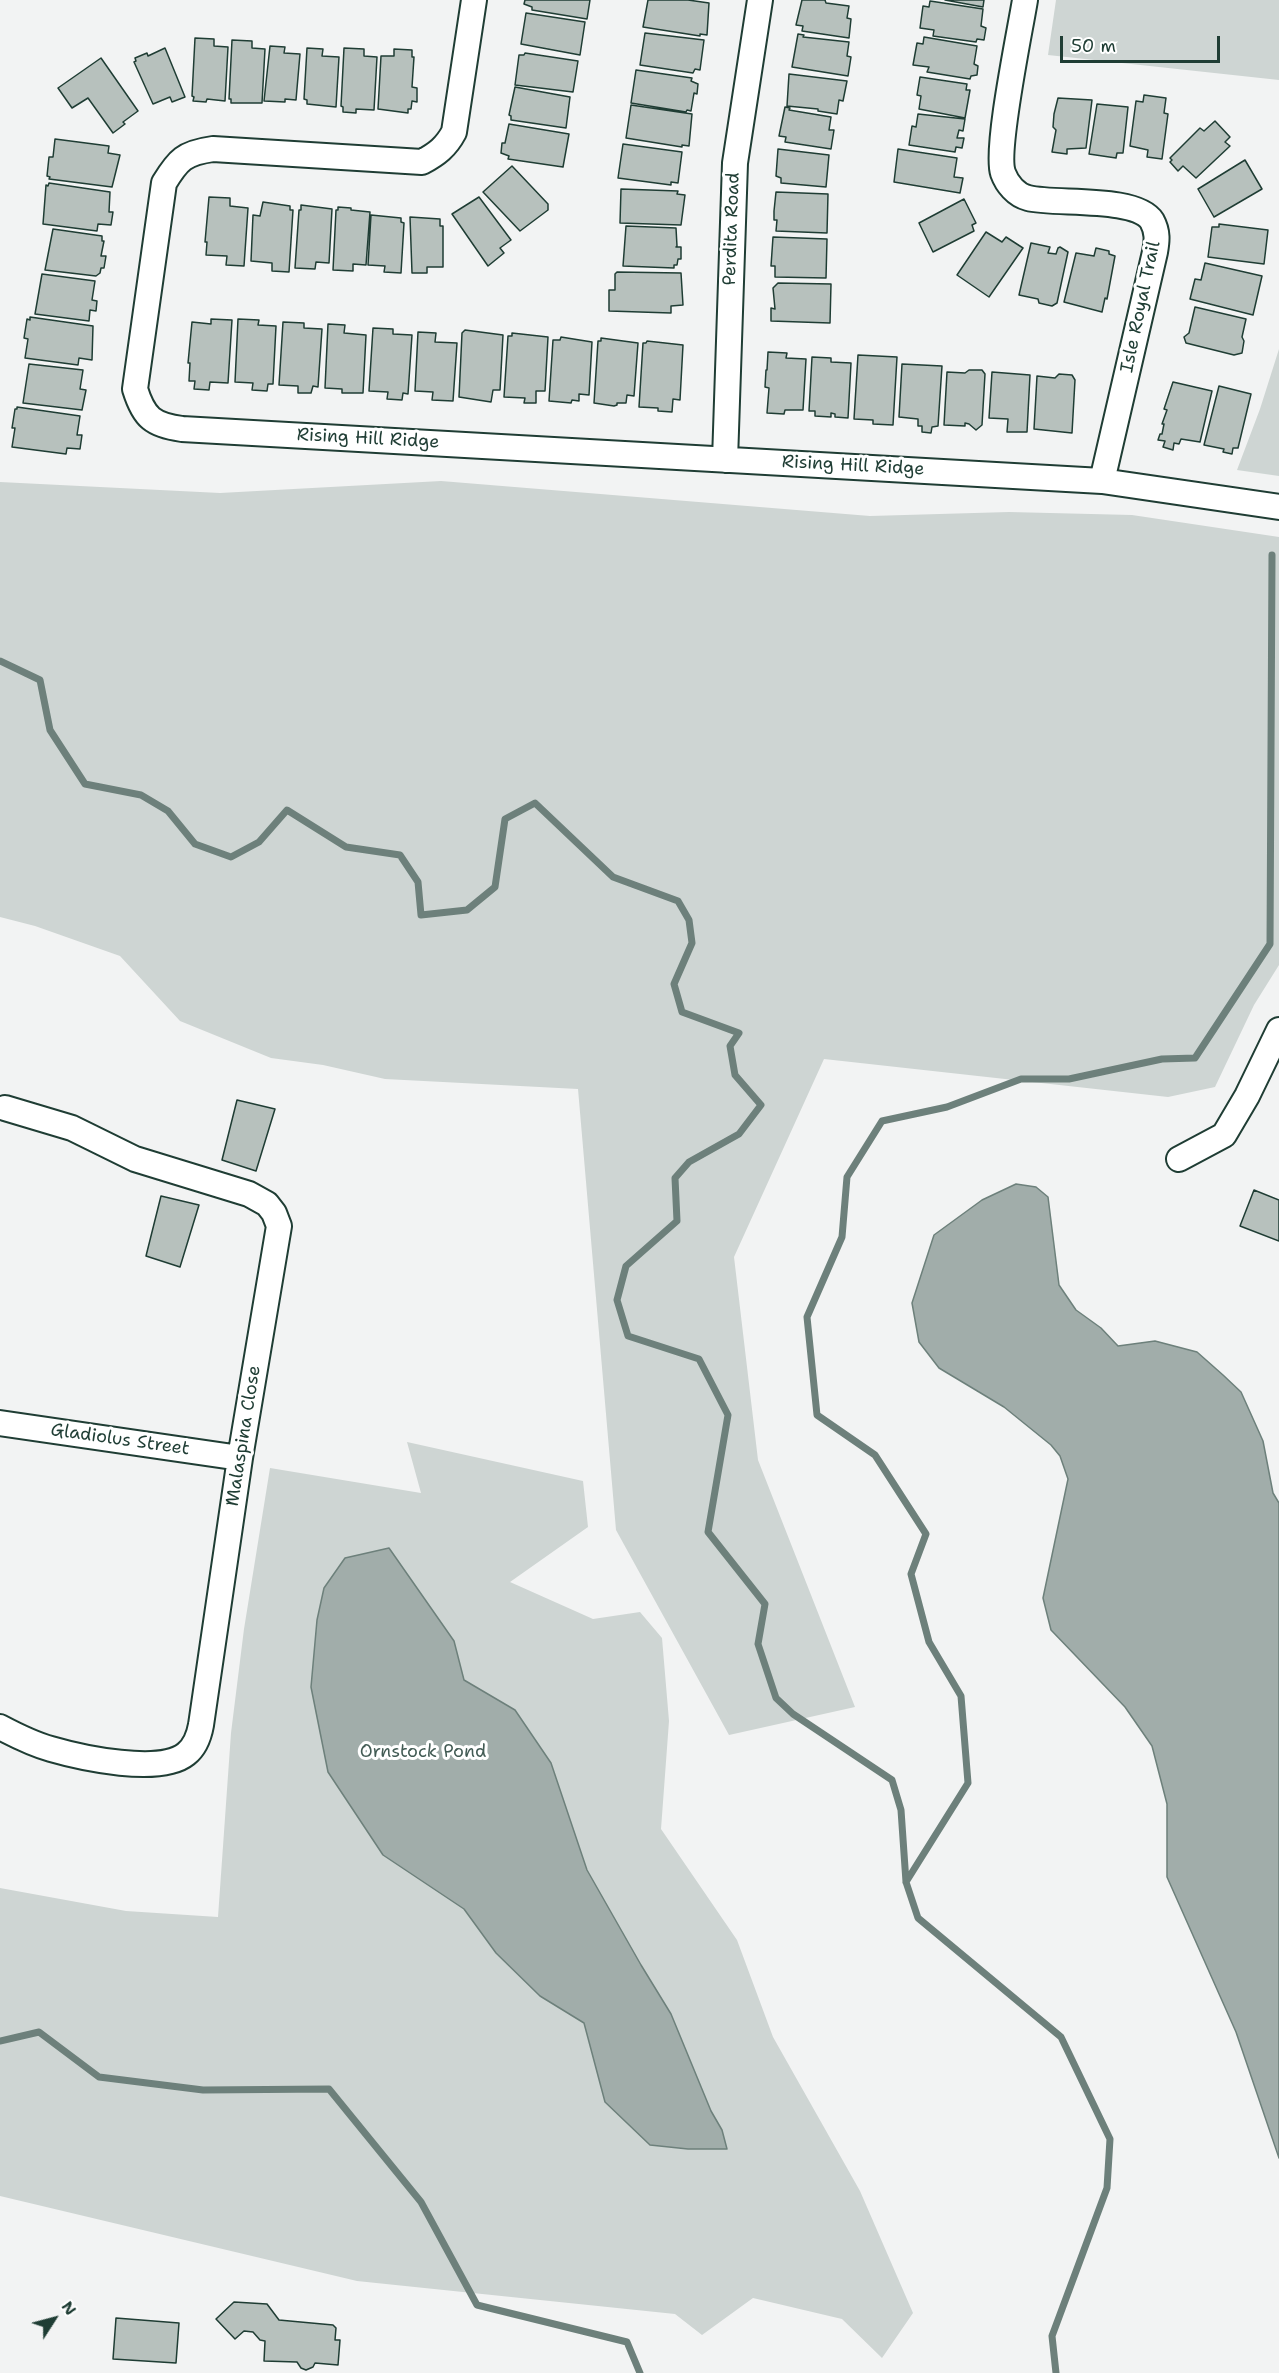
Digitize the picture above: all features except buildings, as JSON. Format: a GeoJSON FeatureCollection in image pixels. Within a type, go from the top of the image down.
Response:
{"type":"FeatureCollection","features":[{"type":"Feature","properties":{"kind":"street","name":"Rising Hill Ridge"},"geometry":{"type":"LineString","coordinates":[[474,0],[454,132],[448,143],[438,153],[422,162],[213,149],[193,152],[177,162],[164,183],[135,389],[141,408],[153,420],[166,426],[182,429],[1102,481],[1279,507]]}},
{"type":"Feature","properties":{"kind":"street","name":"Perdita Road"},"geometry":{"type":"LineString","coordinates":[[725,460],[735,163],[760,0]]}},
{"type":"Feature","properties":{"kind":"street","name":"Isle Royal Trail"},"geometry":{"type":"LineString","coordinates":[[1025,0],[1002,142],[1002,170],[1010,187],[1026,198],[1115,205],[1136,209],[1151,219],[1157,236],[1102,481]]}},
{"type":"Feature","properties":{"kind":"street"},"geometry":{"type":"LineString","coordinates":[[1179,1159],[1224,1135],[1247,1096],[1279,1030]]}},
{"type":"Feature","properties":{"kind":"street","name":"Malaspina Close"},"geometry":{"type":"LineString","coordinates":[[0,1727],[29,1742],[77,1756],[145,1764],[177,1759],[194,1746],[201,1725],[240,1458],[279,1226],[274,1213],[267,1204],[249,1194],[135,1159],[72,1128],[5,1108]]}},
{"type":"Feature","properties":{"kind":"street","name":"Gladiolus Street"},"geometry":{"type":"LineString","coordinates":[[0,1423],[240,1458]]}},
{"type":"Feature","properties":{"kind":"green space"},"geometry":{"type":"Polygon","coordinates":[[[1056,0],[1279,0],[1279,80],[1048,55],[1056,0]]]}},
{"type":"Feature","properties":{"kind":"green space"},"geometry":{"type":"Polygon","coordinates":[[[1279,349],[1279,476],[1237,470],[1260,409],[1279,349]]]}},
{"type":"Feature","properties":{"kind":"green space"},"geometry":{"type":"Polygon","coordinates":[[[441,481],[870,516],[1009,512],[1132,515],[1279,537],[1279,965],[1254,1005],[1215,1087],[1168,1097],[824,1059],[734,1257],[758,1460],[855,1707],[729,1735],[616,1530],[578,1089],[385,1079],[323,1065],[271,1058],[180,1021],[120,956],[35,926],[0,917],[0,482],[220,493],[441,481]]]}},
{"type":"Feature","properties":{"kind":"green space","name":"Ornstock Pond"},"geometry":{"type":"Polygon","coordinates":[[[407,1442],[583,1481],[588,1527],[510,1582],[593,1619],[640,1612],[662,1638],[669,1721],[661,1829],[737,1940],[773,2037],[860,2191],[913,2313],[882,2358],[842,2319],[753,2298],[702,2335],[675,2314],[357,2281],[0,2196],[0,1888],[126,1911],[218,1917],[231,1733],[244,1629],[270,1468],[421,1493],[407,1442]]]}},
{"type":"Feature","properties":{"kind":"shaded area"},"geometry":{"type":"Polygon","coordinates":[[[1016,1184],[1036,1187],[1048,1197],[1059,1285],[1076,1310],[1101,1328],[1118,1346],[1155,1341],[1197,1352],[1241,1392],[1263,1441],[1273,1493],[1279,1503],[1279,2158],[1236,2032],[1167,1877],[1167,1804],[1152,1746],[1125,1707],[1051,1630],[1043,1598],[1068,1479],[1060,1456],[1051,1445],[1004,1407],[939,1368],[919,1342],[912,1303],[934,1235],[982,1200],[1016,1184]]]}},
{"type":"Feature","properties":{"kind":"shaded area"},"geometry":{"type":"Polygon","coordinates":[[[389,1548],[454,1641],[464,1680],[515,1710],[551,1763],[587,1870],[671,2014],[711,2111],[722,2130],[727,2149],[688,2149],[650,2145],[605,2102],[584,2023],[540,1996],[496,1953],[464,1909],[383,1855],[328,1772],[311,1687],[317,1620],[324,1588],[345,1558],[389,1548]]]}},
{"type":"Feature","properties":{"kind":"waterway"},"geometry":{"type":"LineString","coordinates":[[906,1882],[968,1783],[961,1696],[929,1642],[911,1574],[926,1534],[875,1455],[817,1415],[807,1317],[842,1237],[847,1177],[882,1121],[947,1107],[1021,1079],[1069,1079],[1162,1059],[1195,1058],[1270,944],[1272,555]]}},
{"type":"Feature","properties":{"kind":"waterway"},"geometry":{"type":"LineString","coordinates":[[0,661],[40,680],[50,730],[85,784],[141,795],[168,811],[195,844],[231,857],[259,842],[287,810],[346,847],[400,855],[418,882],[421,915],[467,910],[495,887],[505,819],[535,803],[613,877],[678,901],[689,920],[692,943],[674,984],[682,1012],[739,1033],[730,1046],[735,1075],[761,1105],[739,1134],[689,1162],[675,1178],[677,1221],[626,1266],[617,1300],[628,1336],[699,1359],[728,1415],[708,1532],[765,1604],[758,1644],[776,1698],[793,1714],[892,1780],[901,1810],[906,1882],[918,1918],[1061,2037],[1110,2139],[1107,2188],[1052,2336],[1056,2373]]}},
{"type":"Feature","properties":{"kind":"waterway"},"geometry":{"type":"LineString","coordinates":[[0,2041],[39,2032],[99,2077],[203,2090],[329,2089],[421,2202],[477,2305],[627,2342],[640,2373]]}}]}
